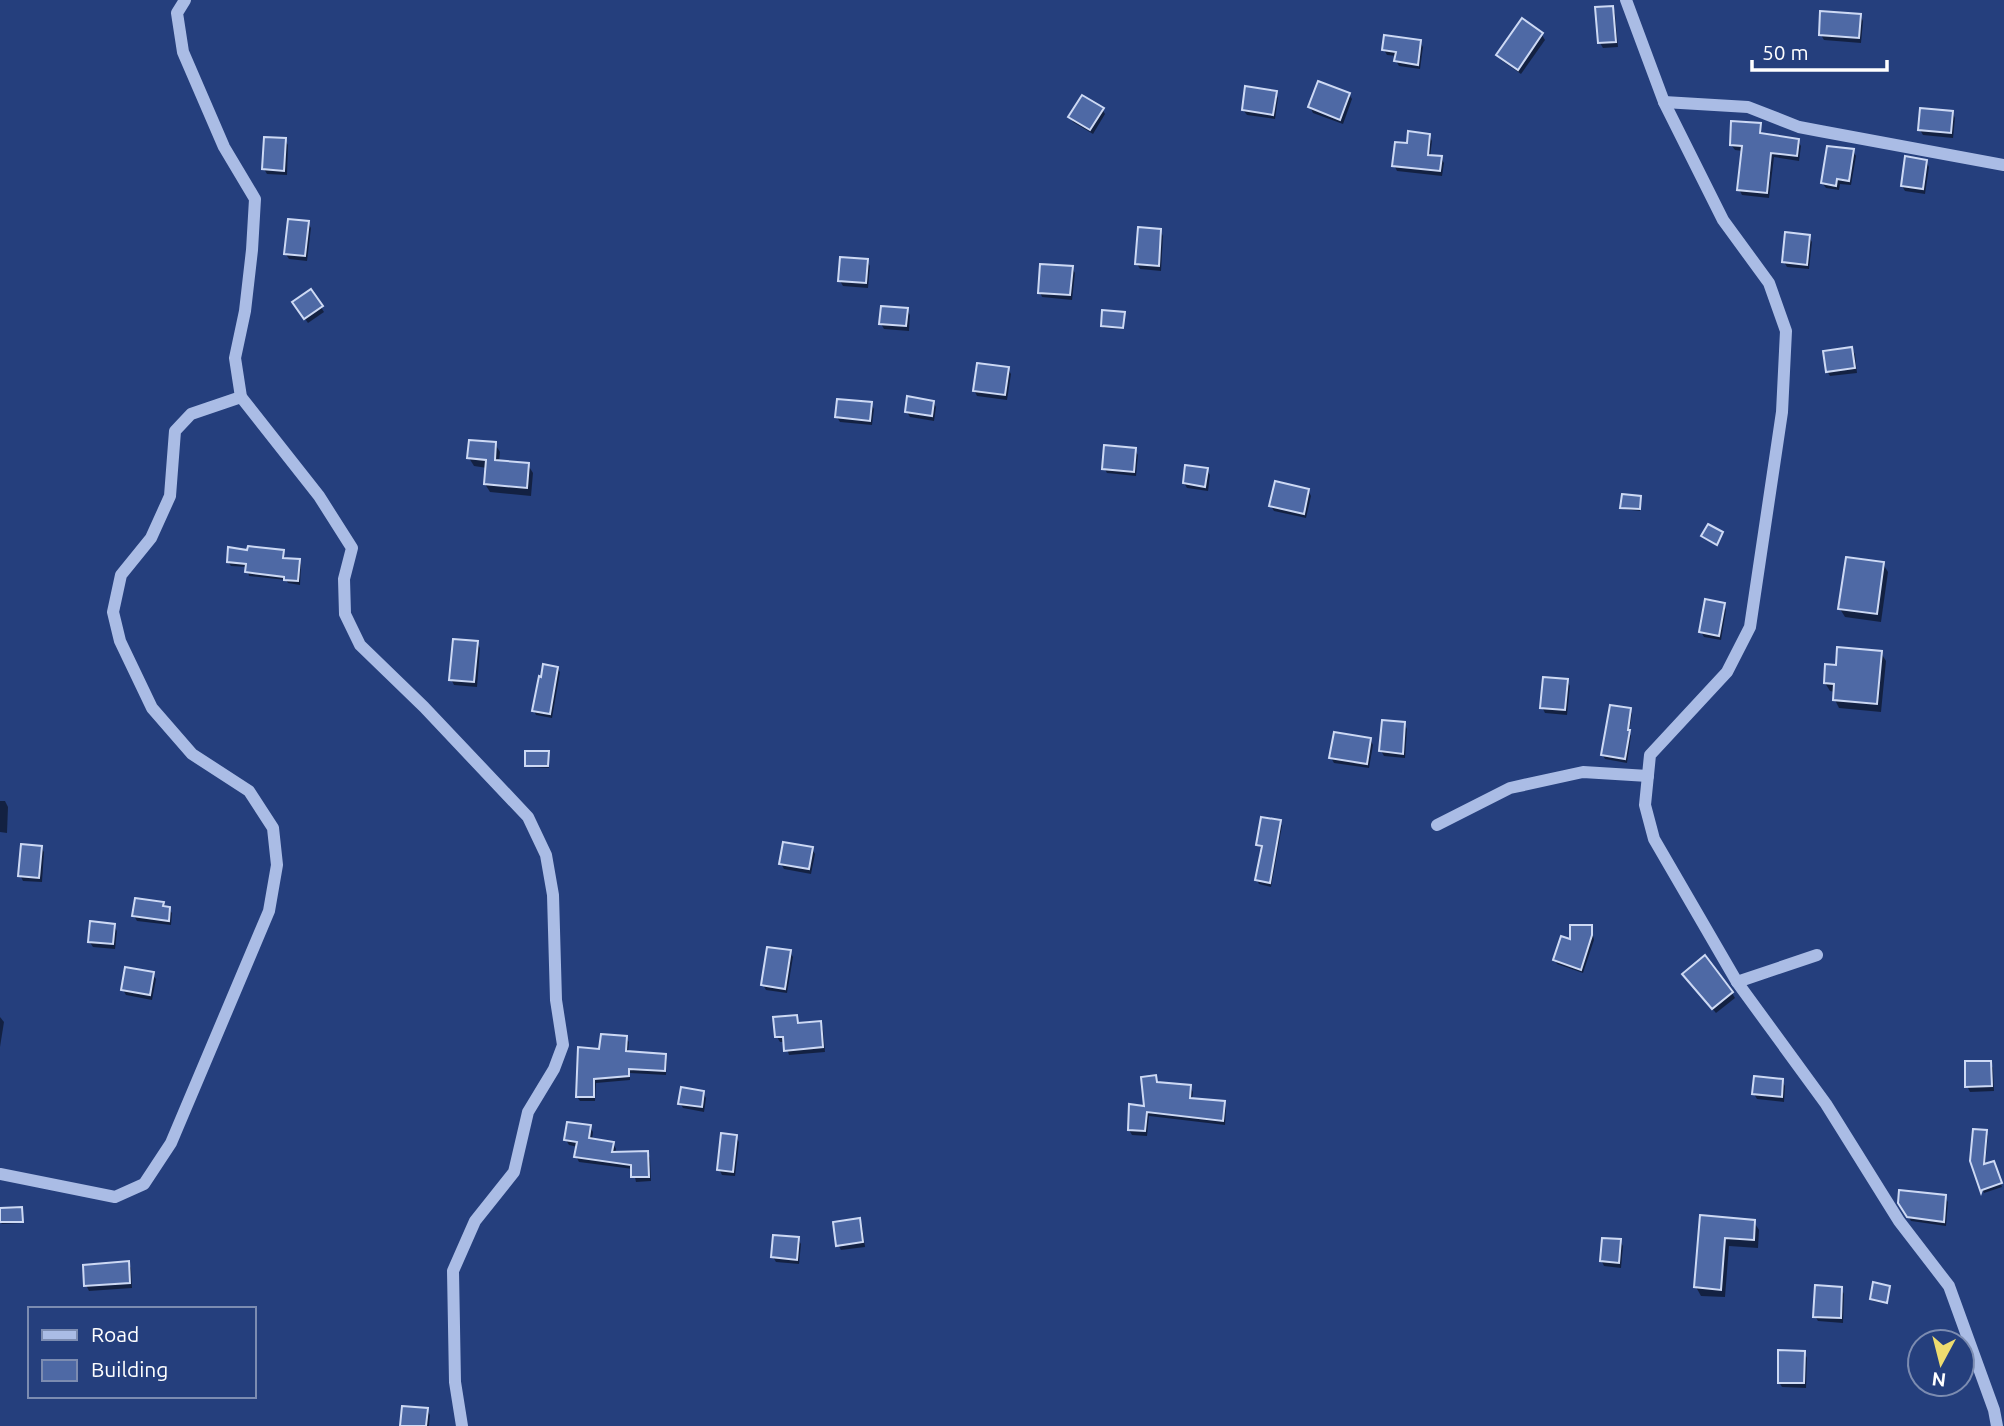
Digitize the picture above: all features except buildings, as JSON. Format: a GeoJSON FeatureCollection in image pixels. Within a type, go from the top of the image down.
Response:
{"type":"FeatureCollection","features":[{"type":"Feature","properties":{"kind":"street"},"geometry":{"type":"LineString","coordinates":[[185,0],[177,13],[183,52],[224,147],[255,200],[246,299],[235,358],[241,397],[307,480],[352,548],[344,579],[345,614],[360,645],[424,707],[528,817],[546,855],[553,895],[556,1000],[563,1045],[554,1069],[527,1112],[514,1172],[475,1221],[453,1271],[455,1382],[462,1426]]}},
{"type":"Feature","properties":{"kind":"street"},"geometry":{"type":"LineString","coordinates":[[1626,0],[1664,102],[1723,220],[1769,283],[1786,331],[1782,412],[1750,627],[1727,672],[1650,755],[1645,805],[1654,839],[1737,982],[1826,1104],[1899,1221],[1949,1286],[1994,1410],[1997,1426]]}},
{"type":"Feature","properties":{"kind":"street"},"geometry":{"type":"LineString","coordinates":[[1664,102],[1748,107],[1799,127],[2004,165]]}},
{"type":"Feature","properties":{"kind":"street"},"geometry":{"type":"LineString","coordinates":[[0,1174],[115,1197],[144,1184],[171,1143],[269,911],[276,865],[273,828],[249,791],[192,754],[152,708],[120,641],[113,612],[121,575],[150,538],[170,496],[175,431],[191,414],[241,397]]}},
{"type":"Feature","properties":{"kind":"street"},"geometry":{"type":"LineString","coordinates":[[1437,825],[1510,788],[1583,772],[1648,776]]}},
{"type":"Feature","properties":{"kind":"street"},"geometry":{"type":"LineString","coordinates":[[1737,982],[1817,955]]}}]}
